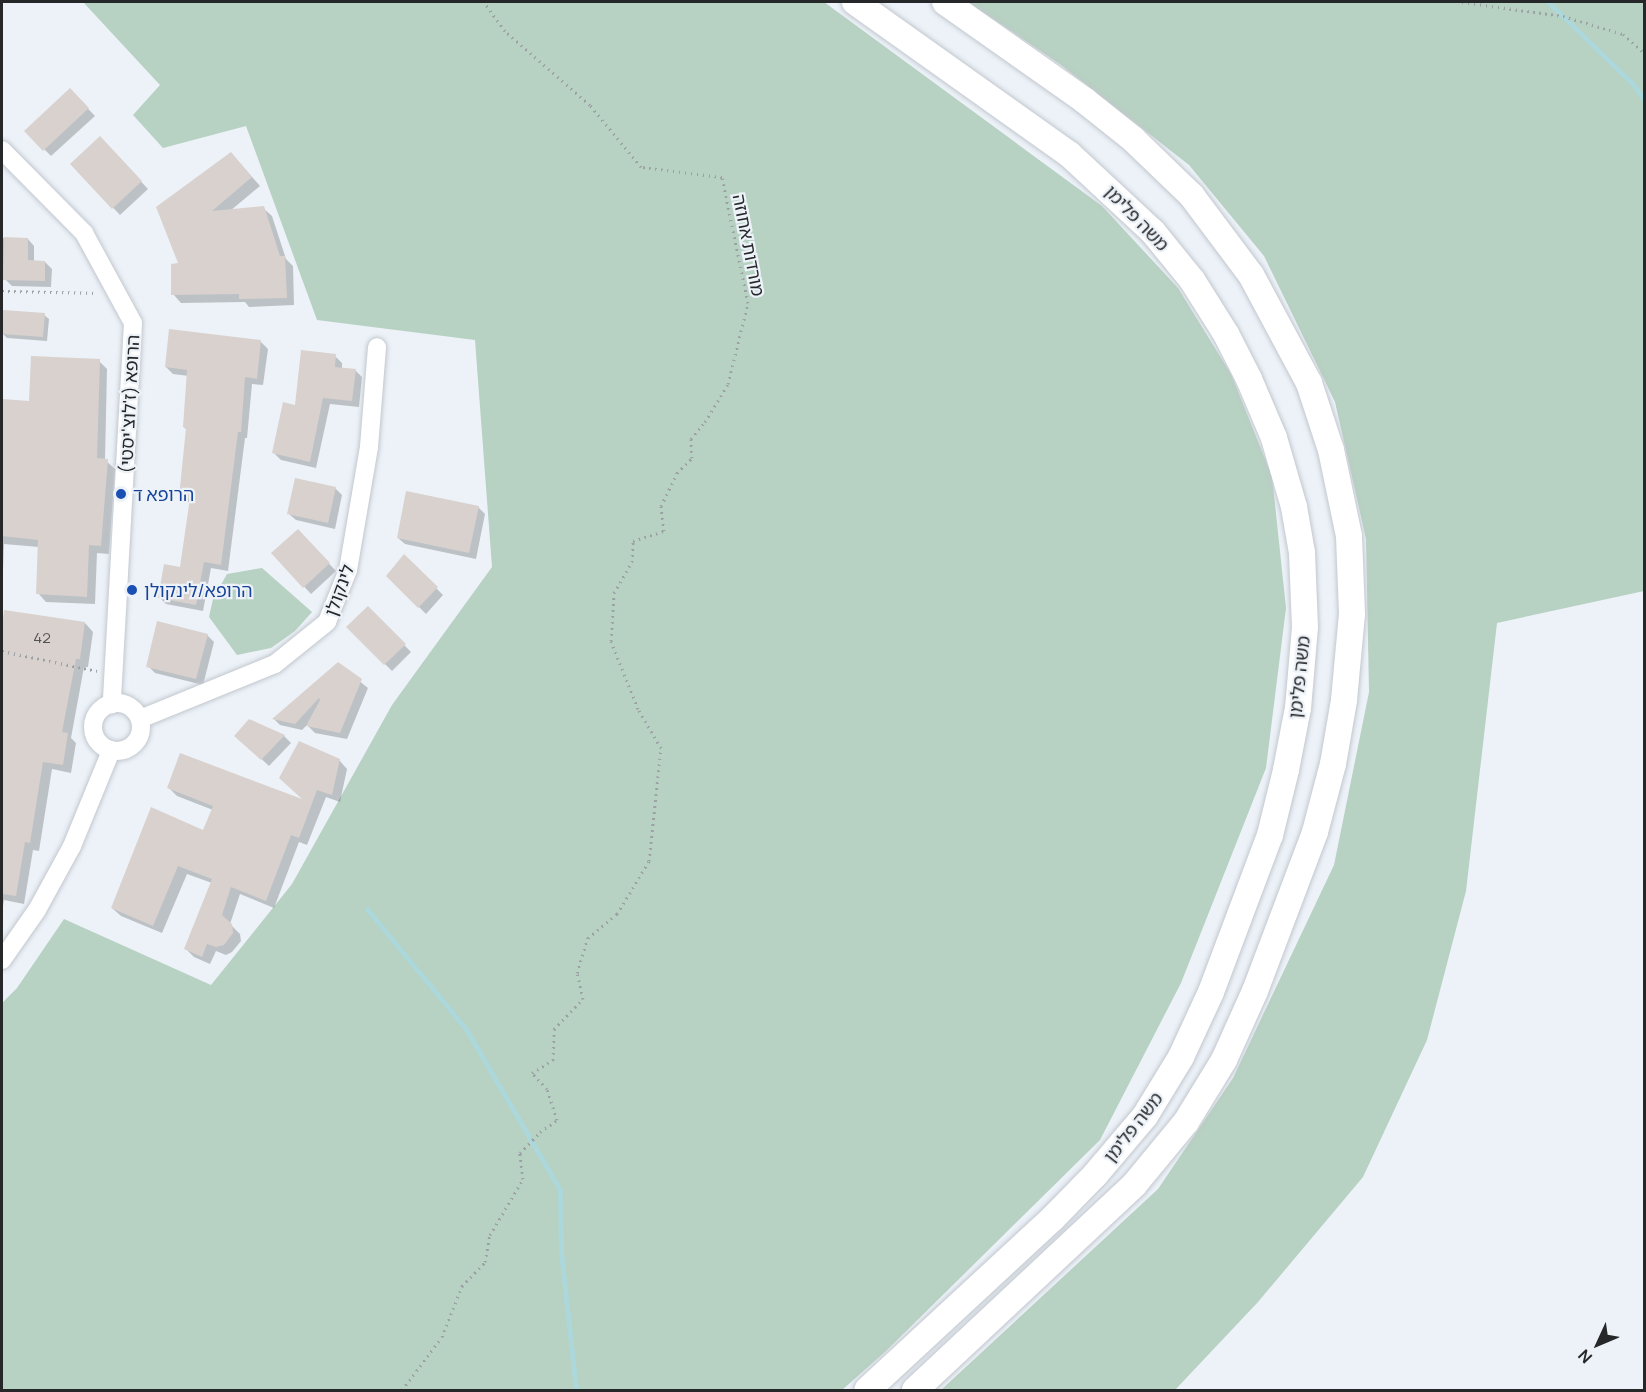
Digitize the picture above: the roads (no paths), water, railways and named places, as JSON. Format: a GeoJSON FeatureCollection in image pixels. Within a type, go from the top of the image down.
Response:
{"type":"FeatureCollection","features":[{"type":"Feature","properties":{"kind":"main road","name":"משה פלימן"},"geometry":{"type":"LineString","coordinates":[[855,2],[1069,154],[1153,232],[1192,280],[1210,306],[1245,370],[1274,438],[1294,507],[1302,553],[1305,627],[1296,718],[1270,835],[1211,992],[1181,1057],[1145,1116],[1095,1175],[1053,1218],[867,1390]]}},
{"type":"Feature","properties":{"kind":"main road","name":"משה פלימן"},"geometry":{"type":"LineString","coordinates":[[915,1390],[1134,1185],[1186,1122],[1224,1060],[1255,991],[1315,832],[1343,710],[1352,614],[1348,536],[1331,450],[1309,383],[1251,275],[1192,196],[1133,139],[1084,100],[945,2]]}},
{"type":"Feature","properties":{"kind":"street","name":"הרופא (ז'לוצ'יסטי)"},"geometry":{"type":"LineString","coordinates":[[2,150],[84,233],[133,323],[112,704]]}},
{"type":"Feature","properties":{"kind":"street","name":"לינקולן"},"geometry":{"type":"LineString","coordinates":[[140,719],[275,664],[327,622],[348,570],[369,447],[377,347]]}},
{"type":"Feature","properties":{"kind":"street"},"geometry":{"type":"LineString","coordinates":[[112,704],[129,706],[140,719],[142,727],[136,743],[130,748],[111,751],[97,741],[93,725],[98,713],[112,704]]}},
{"type":"Feature","properties":{"kind":"street"},"geometry":{"type":"LineString","coordinates":[[2,960],[37,910],[72,846],[111,751]]}},
{"type":"Feature","properties":{"kind":"waterway"},"geometry":{"type":"LineString","coordinates":[[1548,2],[1633,84],[1644,100]]}},
{"type":"Feature","properties":{"kind":"waterway"},"geometry":{"type":"LineString","coordinates":[[367,909],[466,1029],[560,1190],[561,1252],[576,1390]]}},
{"type":"Feature","properties":{"kind":"place","name":"הרופא ד"},"geometry":{"type":"Point","coordinates":[121,494]}},
{"type":"Feature","properties":{"kind":"place","name":"הרופא/לינקולן"},"geometry":{"type":"Point","coordinates":[132,590]}}]}
